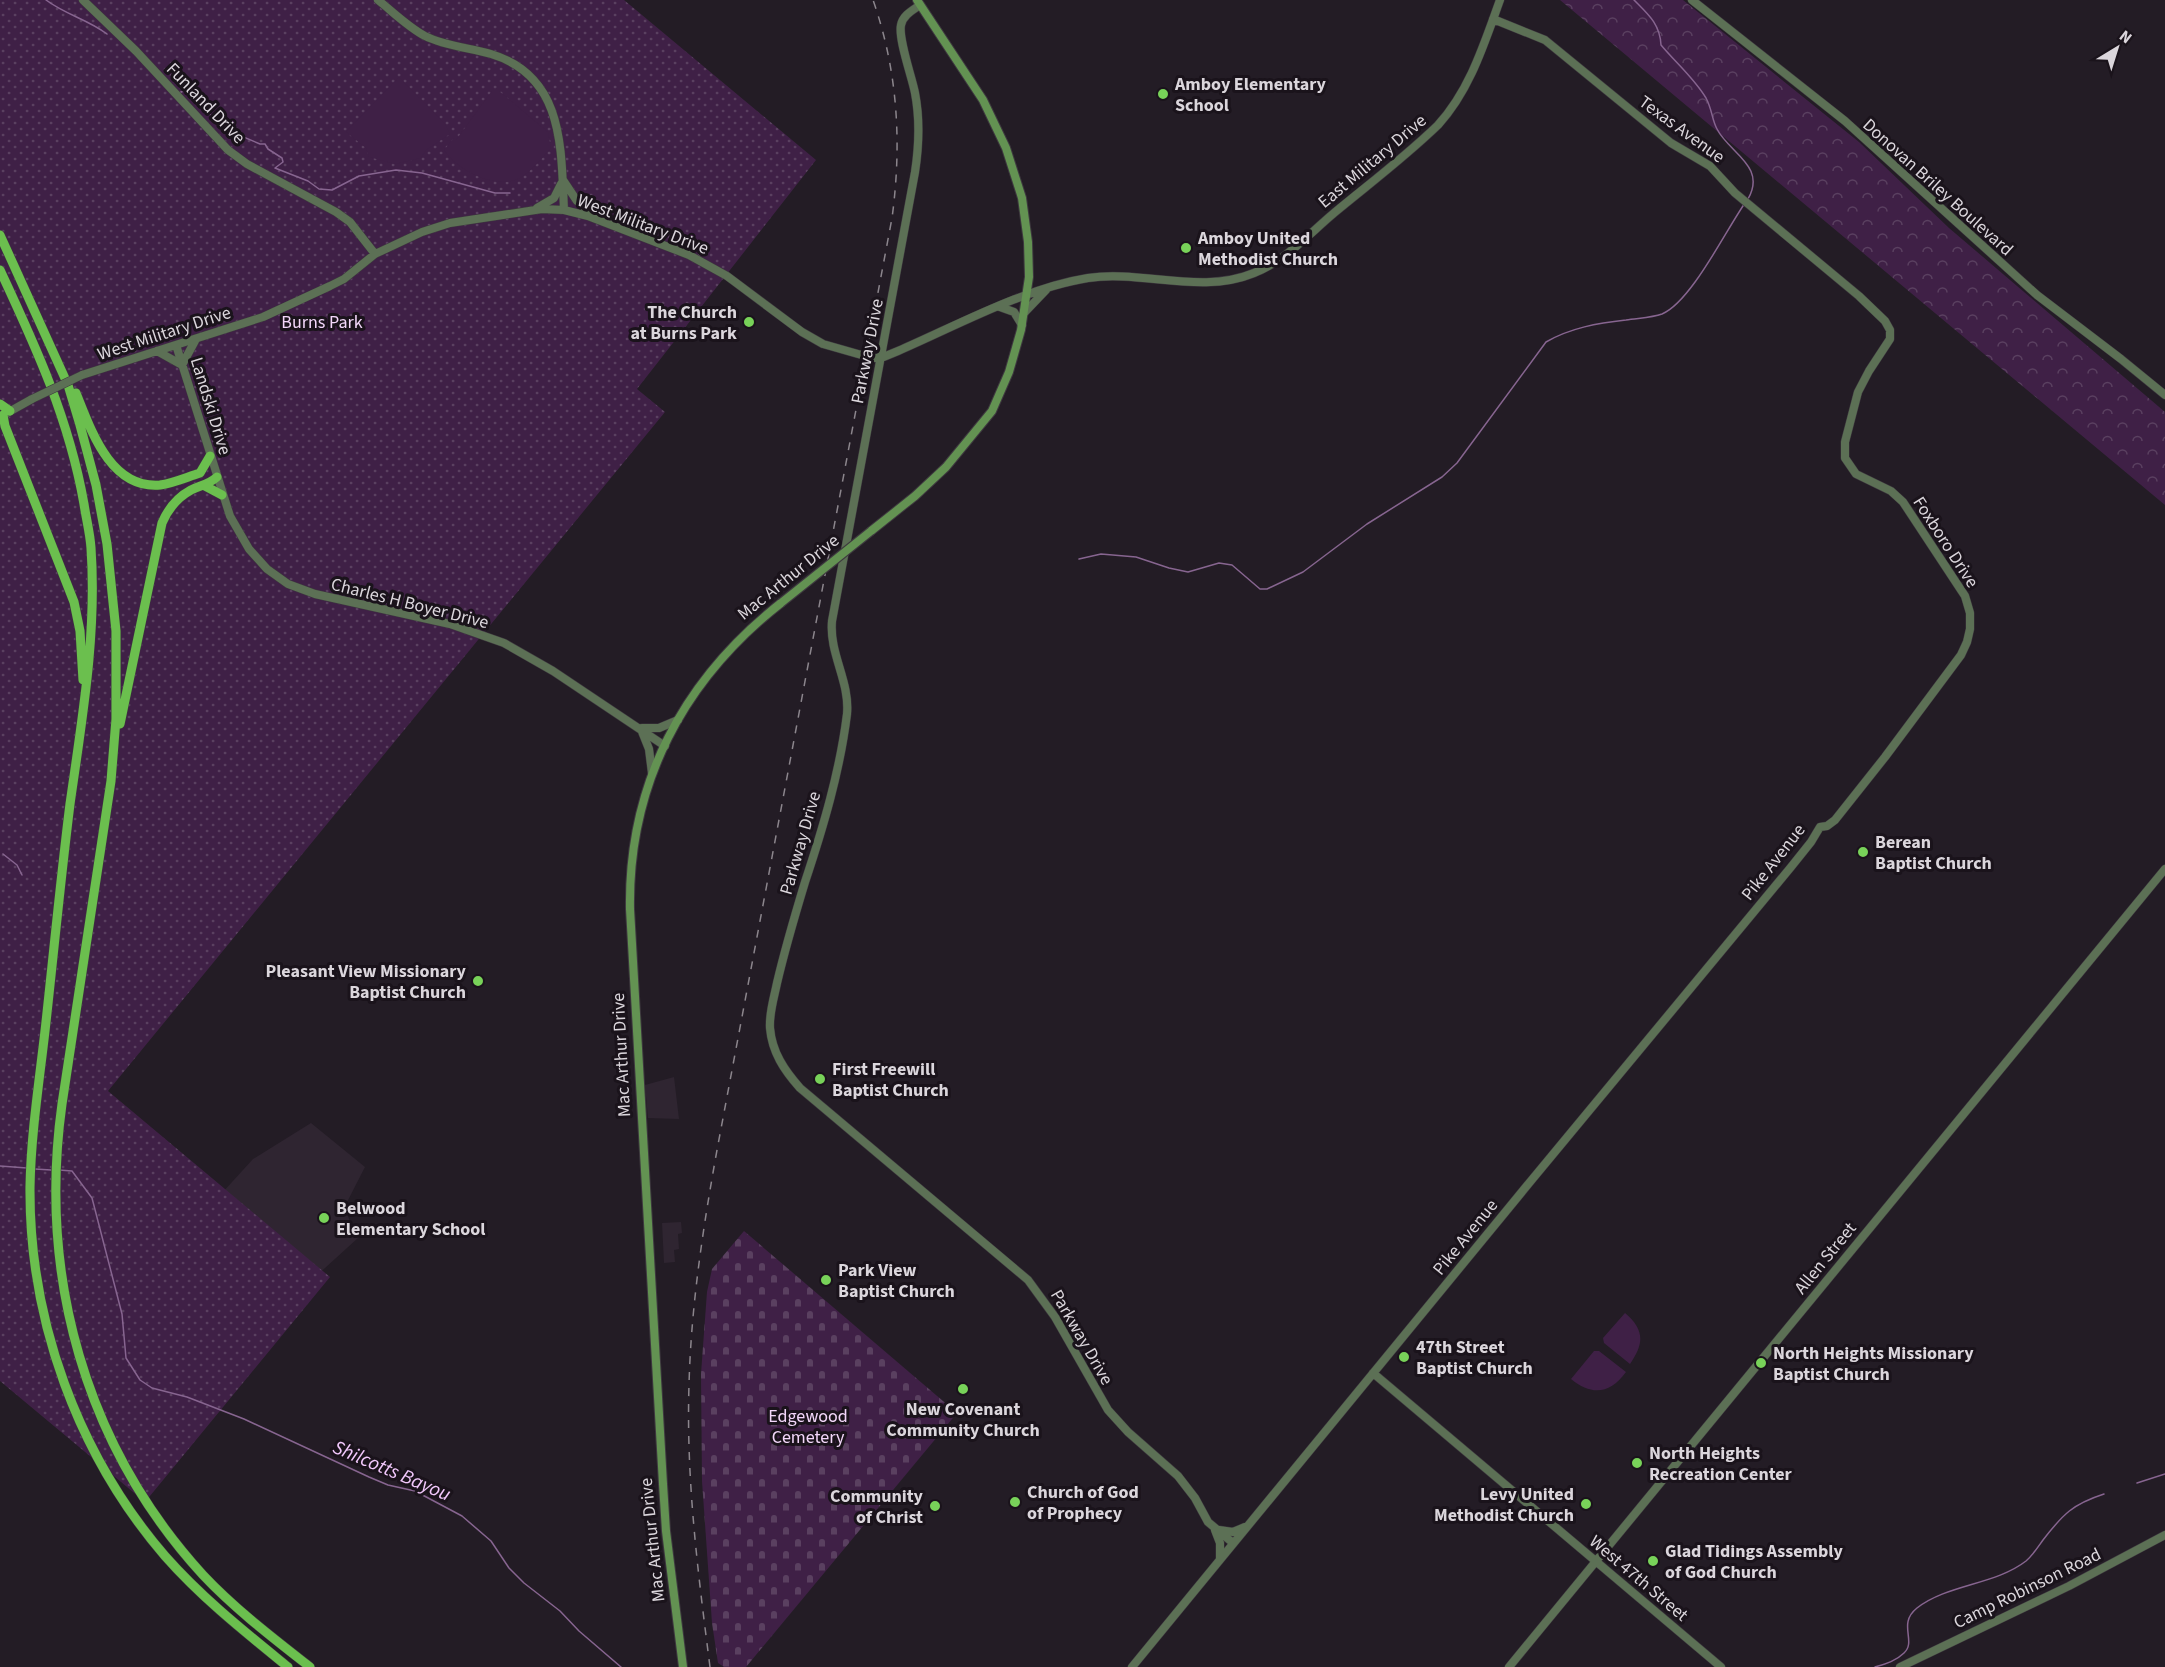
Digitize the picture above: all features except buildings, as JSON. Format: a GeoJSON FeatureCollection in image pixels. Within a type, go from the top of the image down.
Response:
{"type":"FeatureCollection","features":[{"type":"Feature","properties":{"kind":"highway"},"geometry":{"type":"LineString","coordinates":[[0,235],[68,385],[96,485],[111,564],[117,631],[115,744]]}},
{"type":"Feature","properties":{"kind":"highway"},"geometry":{"type":"LineString","coordinates":[[0,270],[46,369],[74,455],[91,545],[92,641],[67,829],[32,1152],[30,1187],[33,1251],[44,1311],[64,1384],[93,1450],[132,1513],[166,1556],[214,1606],[288,1667]]}},
{"type":"Feature","properties":{"kind":"highway"},"geometry":{"type":"LineString","coordinates":[[68,385],[74,388],[93,435],[108,459],[128,477],[148,484],[162,484],[200,473],[216,474]]}},
{"type":"Feature","properties":{"kind":"highway"},"geometry":{"type":"LineString","coordinates":[[0,404],[4,414],[3,428],[74,602],[80,631],[85,696]]}},
{"type":"Feature","properties":{"kind":"highway"},"geometry":{"type":"LineString","coordinates":[[200,473],[210,456]]}},
{"type":"Feature","properties":{"kind":"highway"},"geometry":{"type":"LineString","coordinates":[[216,474],[205,486],[190,491],[177,501],[162,523],[129,687],[115,744],[56,1154],[55,1188],[60,1268],[69,1316],[91,1391],[118,1453],[151,1509],[192,1562],[236,1607],[310,1667]]}},
{"type":"Feature","properties":{"kind":"highway"},"geometry":{"type":"LineString","coordinates":[[205,486],[222,495]]}},
{"type":"Feature","properties":{"kind":"main road","name":"Mac Arthur Drive"},"geometry":{"type":"LineString","coordinates":[[683,1667],[663,1495],[630,909],[630,873],[634,836],[652,773],[678,720],[717,663],[748,630],[915,496],[946,467],[992,411],[1009,372],[1022,325],[1027,295],[1028,242],[1022,198],[1012,162],[1000,132],[983,100],[918,3]]}},
{"type":"Feature","properties":{"kind":"street","name":"Funland Drive"},"geometry":{"type":"LineString","coordinates":[[83,0],[136,51],[228,150],[247,164],[336,212],[350,222],[375,254]]}},
{"type":"Feature","properties":{"kind":"street"},"geometry":{"type":"LineString","coordinates":[[378,0],[428,37],[504,59],[530,75],[546,95],[554,114],[564,210]]}},
{"type":"Feature","properties":{"kind":"street","name":"East Military Drive"},"geometry":{"type":"LineString","coordinates":[[1027,295],[1066,282],[1106,277],[1200,283],[1223,282],[1244,277],[1264,268],[1291,250],[1438,125],[1456,103],[1470,78],[1500,0]]}},
{"type":"Feature","properties":{"kind":"street","name":"Donovan Briley Boulevard"},"geometry":{"type":"LineString","coordinates":[[1692,0],[1845,122],[2037,295],[2165,395]]}},
{"type":"Feature","properties":{"kind":"street","name":"Parkway Drive"},"geometry":{"type":"LineString","coordinates":[[918,3],[906,15],[900,26],[916,94],[918,149],[913,186],[832,621],[831,641],[846,688],[847,714],[829,804],[789,934],[775,990],[770,1024],[773,1042],[781,1062],[800,1088],[1028,1280],[1055,1317],[1108,1410],[1128,1432],[1181,1480],[1195,1498],[1208,1522],[1233,1543]]}},
{"type":"Feature","properties":{"kind":"street","name":"Texas Avenue"},"geometry":{"type":"LineString","coordinates":[[1493,19],[1545,40],[1671,143],[1710,166],[1745,201],[1859,297],[1885,321],[1890,332]]}},
{"type":"Feature","properties":{"kind":"street"},"geometry":{"type":"LineString","coordinates":[[533,210],[554,198],[562,180]]}},
{"type":"Feature","properties":{"kind":"street"},"geometry":{"type":"LineString","coordinates":[[562,180],[577,201],[603,221]]}},
{"type":"Feature","properties":{"kind":"street","name":"West Military Drive"},"geometry":{"type":"LineString","coordinates":[[4,414],[82,375],[263,317],[344,279],[375,254],[411,236],[437,226],[533,210],[564,210],[603,221],[689,255],[719,271],[816,341],[851,353],[881,358]]}},
{"type":"Feature","properties":{"kind":"street"},"geometry":{"type":"LineString","coordinates":[[363,263],[364,239]]}},
{"type":"Feature","properties":{"kind":"street"},"geometry":{"type":"LineString","coordinates":[[1024,313],[1048,288]]}},
{"type":"Feature","properties":{"kind":"street"},"geometry":{"type":"LineString","coordinates":[[881,358],[1027,295]]}},
{"type":"Feature","properties":{"kind":"street"},"geometry":{"type":"LineString","coordinates":[[998,307],[1014,312],[1022,325]]}},
{"type":"Feature","properties":{"kind":"street","name":"Foxboro Drive"},"geometry":{"type":"LineString","coordinates":[[1820,827],[1827,826],[1834,820],[1885,757],[1961,656],[1970,629],[1970,613],[1965,597],[1903,502],[1891,491],[1856,474],[1845,458],[1845,442],[1858,392],[1888,341],[1890,332]]}},
{"type":"Feature","properties":{"kind":"street"},"geometry":{"type":"LineString","coordinates":[[157,351],[182,365],[196,339]]}},
{"type":"Feature","properties":{"kind":"street"},"geometry":{"type":"LineString","coordinates":[[883,343],[898,351]]}},
{"type":"Feature","properties":{"kind":"street","name":"Landski Drive"},"geometry":{"type":"LineString","coordinates":[[176,345],[216,474]]}},
{"type":"Feature","properties":{"kind":"street","name":"Charles H Boyer Drive"},"geometry":{"type":"LineString","coordinates":[[216,474],[235,526],[249,549],[267,568],[288,584],[331,599],[450,624],[484,635],[535,660],[640,727],[665,746]]}},
{"type":"Feature","properties":{"kind":"street"},"geometry":{"type":"LineString","coordinates":[[652,773],[649,748],[640,727],[659,728],[678,720]]}},
{"type":"Feature","properties":{"kind":"street","name":"Pike Avenue"},"geometry":{"type":"LineString","coordinates":[[1132,1667],[1805,850],[1820,827]]}},
{"type":"Feature","properties":{"kind":"street","name":"Allen Street"},"geometry":{"type":"LineString","coordinates":[[1509,1667],[2165,869]]}},
{"type":"Feature","properties":{"kind":"street","name":"West 47th Street"},"geometry":{"type":"LineString","coordinates":[[1373,1373],[1721,1667]]}},
{"type":"Feature","properties":{"kind":"street"},"geometry":{"type":"LineString","coordinates":[[1215,1528],[1233,1532],[1248,1525]]}},
{"type":"Feature","properties":{"kind":"street","name":"Parkway Drive"},"geometry":{"type":"LineString","coordinates":[[1215,1528],[1221,1543],[1220,1558]]}},
{"type":"Feature","properties":{"kind":"street","name":"Camp Robinson Road"},"geometry":{"type":"LineString","coordinates":[[1900,1667],[2069,1586],[2165,1535]]}},
{"type":"Feature","properties":{"kind":"shaded area"},"geometry":{"type":"Polygon","coordinates":[[[674,1077],[679,1119],[648,1118],[645,1085],[674,1077]]]}},
{"type":"Feature","properties":{"kind":"shaded area"},"geometry":{"type":"Polygon","coordinates":[[[311,1123],[365,1167],[344,1208],[358,1238],[314,1278],[222,1193],[253,1159],[311,1123]]]}},
{"type":"Feature","properties":{"kind":"shaded area"},"geometry":{"type":"Polygon","coordinates":[[[681,1222],[682,1233],[678,1234],[679,1249],[674,1250],[675,1262],[664,1263],[662,1223],[681,1222]]]}},
{"type":"Feature","properties":{"kind":"green space","name":"Burns Park"},"geometry":{"type":"Polygon","coordinates":[[[0,0],[624,0],[816,160],[637,389],[665,412],[108,1091],[330,1277],[145,1502],[0,1381],[0,0]]]}},
{"type":"Feature","properties":{"kind":"green space"},"geometry":{"type":"Polygon","coordinates":[[[1560,0],[1683,0],[1859,142],[1949,228],[2165,412],[2165,505],[1560,0]]]}},
{"type":"Feature","properties":{"kind":"green space"},"geometry":{"type":"Polygon","coordinates":[[[399,77],[445,124],[450,134],[426,150],[421,158],[395,164],[369,157],[366,148],[346,132],[399,77]]]}},
{"type":"Feature","properties":{"kind":"green space"},"geometry":{"type":"Polygon","coordinates":[[[492,91],[499,91],[548,132],[551,148],[529,172],[510,181],[500,182],[478,176],[458,165],[444,150],[454,138],[456,140],[492,91]]]}},
{"type":"Feature","properties":{"kind":"green space","name":"Edgewood Cemetery"},"geometry":{"type":"Polygon","coordinates":[[[744,1231],[957,1413],[746,1667],[724,1667],[718,1663],[712,1623],[702,1481],[701,1374],[707,1292],[712,1269],[744,1231]]]}},
{"type":"Feature","properties":{"kind":"green space"},"geometry":{"type":"Polygon","coordinates":[[[1625,1313],[1636,1325],[1640,1337],[1638,1350],[1630,1364],[1604,1343],[1603,1338],[1625,1313]]]}},
{"type":"Feature","properties":{"kind":"green space"},"geometry":{"type":"Polygon","coordinates":[[[1594,1351],[1599,1351],[1626,1372],[1614,1385],[1600,1390],[1586,1388],[1571,1379],[1594,1351]]]}},
{"type":"Feature","properties":{"kind":"waterway"},"geometry":{"type":"LineString","coordinates":[[46,0],[107,34]]}},
{"type":"Feature","properties":{"kind":"waterway"},"geometry":{"type":"LineString","coordinates":[[1634,0],[1656,25],[1661,45],[1706,98],[1715,126],[1723,138],[1750,169],[1753,188],[1748,199]]}},
{"type":"Feature","properties":{"kind":"waterway"},"geometry":{"type":"LineString","coordinates":[[179,93],[190,88],[195,91],[199,106],[217,120],[225,120],[234,133],[265,144],[268,149],[282,158],[283,162],[275,168],[308,181],[319,189],[332,190],[359,176],[396,170],[422,173],[495,193],[510,193]]}},
{"type":"Feature","properties":{"kind":"waterway"},"geometry":{"type":"LineString","coordinates":[[1079,559],[1101,554],[1136,557],[1188,572],[1219,563],[1232,565],[1260,589],[1267,589],[1303,572],[1367,524],[1442,477],[1457,463],[1546,342],[1585,327],[1662,314],[1673,307],[1696,281],[1745,203]]}},
{"type":"Feature","properties":{"kind":"waterway"},"geometry":{"type":"LineString","coordinates":[[3,854],[17,865],[22,875]]}},
{"type":"Feature","properties":{"kind":"waterway"},"geometry":{"type":"LineString","coordinates":[[0,1166],[27,1168]]}},
{"type":"Feature","properties":{"kind":"waterway"},"geometry":{"type":"LineString","coordinates":[[35,1169],[51,1170]]}},
{"type":"Feature","properties":{"kind":"waterway","name":"Shilcotts Bayou"},"geometry":{"type":"LineString","coordinates":[[59,1170],[72,1171],[92,1198],[122,1314],[126,1358],[140,1380],[152,1388],[187,1397],[244,1419],[388,1485],[415,1491],[462,1516],[491,1541],[509,1568],[524,1583],[560,1611],[579,1631],[621,1667]]}},
{"type":"Feature","properties":{"kind":"waterway"},"geometry":{"type":"LineString","coordinates":[[2137,1483],[2165,1474]]}},
{"type":"Feature","properties":{"kind":"waterway"},"geometry":{"type":"LineString","coordinates":[[1875,1667],[1890,1662],[1904,1653],[1909,1643],[1908,1620],[1917,1608],[1943,1594],[2014,1569],[2029,1559],[2069,1511],[2104,1494]]}},
{"type":"Feature","properties":{"kind":"railway"},"geometry":{"type":"LineString","coordinates":[[710,1667],[697,1562],[689,1456],[690,1355],[695,1296],[717,1150],[892,218],[897,163],[896,108],[888,54],[873,0]]}},
{"type":"Feature","properties":{"kind":"place","name":"Amboy Elementary School"},"geometry":{"type":"Point","coordinates":[1163,94]}},
{"type":"Feature","properties":{"kind":"place","name":"Amboy United Methodist Church"},"geometry":{"type":"Point","coordinates":[1186,248]}},
{"type":"Feature","properties":{"kind":"place","name":"The Church at Burns Park"},"geometry":{"type":"Point","coordinates":[749,322]}},
{"type":"Feature","properties":{"kind":"place","name":"Berean Baptist Church"},"geometry":{"type":"Point","coordinates":[1863,852]}},
{"type":"Feature","properties":{"kind":"place","name":"Pleasant View Missionary Baptist Church"},"geometry":{"type":"Point","coordinates":[478,981]}},
{"type":"Feature","properties":{"kind":"place","name":"First Freewill Baptist Church"},"geometry":{"type":"Point","coordinates":[820,1079]}},
{"type":"Feature","properties":{"kind":"place","name":"Belwood Elementary School"},"geometry":{"type":"Point","coordinates":[324,1218]}},
{"type":"Feature","properties":{"kind":"place","name":"Park View Baptist Church"},"geometry":{"type":"Point","coordinates":[826,1280]}},
{"type":"Feature","properties":{"kind":"place","name":"47th Street Baptist Church"},"geometry":{"type":"Point","coordinates":[1404,1357]}},
{"type":"Feature","properties":{"kind":"place","name":"North Heights Missionary Baptist Church"},"geometry":{"type":"Point","coordinates":[1761,1363]}},
{"type":"Feature","properties":{"kind":"place","name":"New Covenant Community Church"},"geometry":{"type":"Point","coordinates":[963,1389]}},
{"type":"Feature","properties":{"kind":"place","name":"North Heights Recreation Center"},"geometry":{"type":"Point","coordinates":[1637,1463]}},
{"type":"Feature","properties":{"kind":"place","name":"Church of God of Prophecy"},"geometry":{"type":"Point","coordinates":[1015,1502]}},
{"type":"Feature","properties":{"kind":"place","name":"Levy United Methodist Church"},"geometry":{"type":"Point","coordinates":[1586,1504]}},
{"type":"Feature","properties":{"kind":"place","name":"Community of Christ"},"geometry":{"type":"Point","coordinates":[935,1506]}},
{"type":"Feature","properties":{"kind":"place","name":"Glad Tidings Assembly of God Church"},"geometry":{"type":"Point","coordinates":[1653,1561]}}]}
